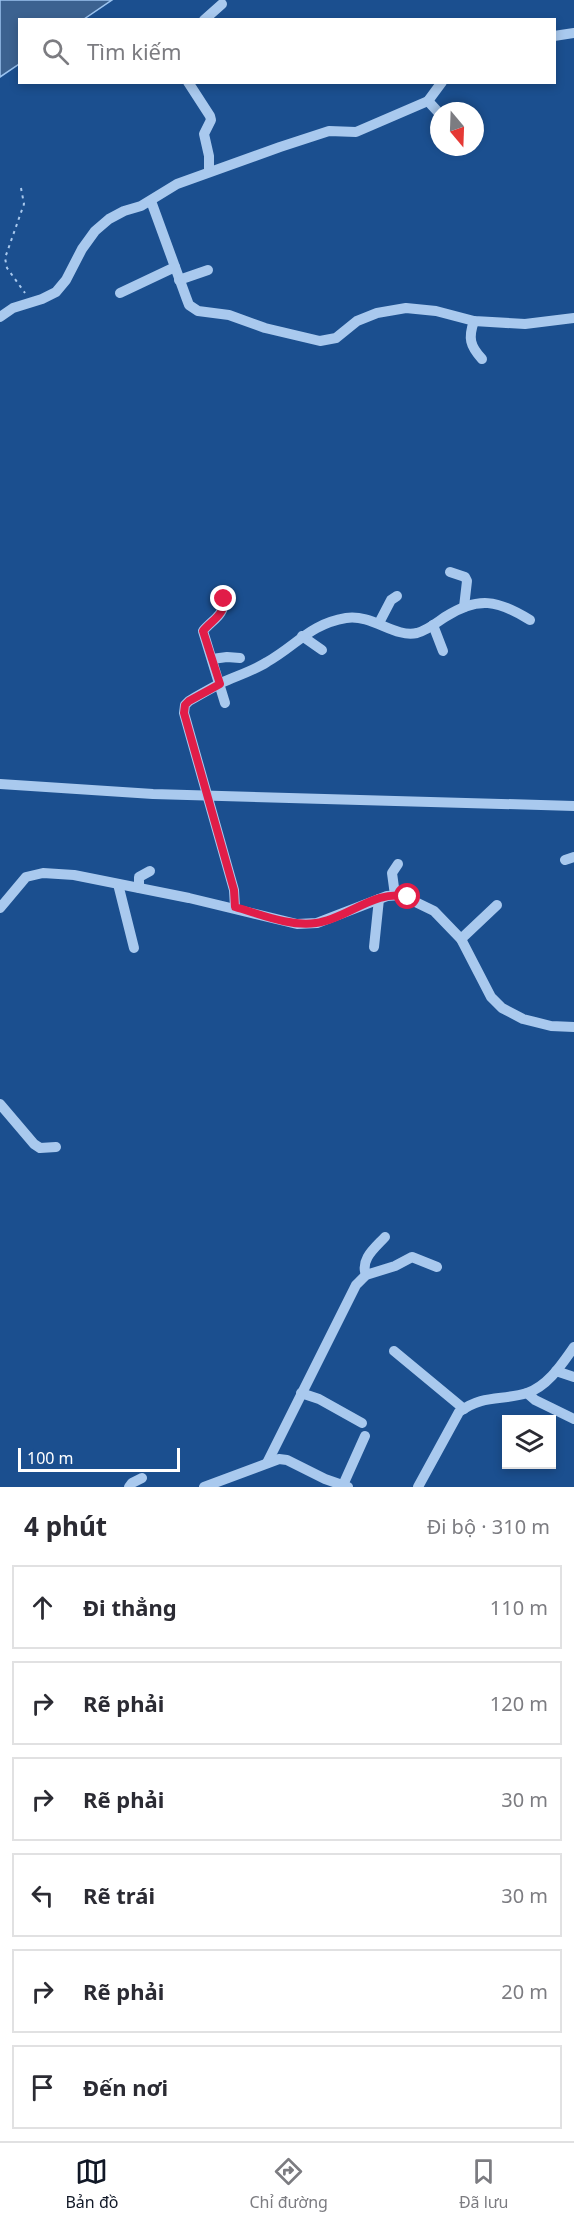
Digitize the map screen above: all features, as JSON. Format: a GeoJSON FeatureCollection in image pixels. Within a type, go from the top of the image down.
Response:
{"type":"FeatureCollection","features":[{"type":"Feature","properties":{"kind":"street"},"geometry":{"type":"LineString","coordinates":[[206,18],[222,4]]}},
{"type":"Feature","properties":{"kind":"street"},"geometry":{"type":"LineString","coordinates":[[556,36],[574,33]]}},
{"type":"Feature","properties":{"kind":"street"},"geometry":{"type":"LineString","coordinates":[[189,84],[211,120],[204,134],[209,156],[209,171]]}},
{"type":"Feature","properties":{"kind":"street"},"geometry":{"type":"LineString","coordinates":[[0,317],[14,308],[56,292],[66,280],[82,249],[95,231],[109,219],[124,211],[141,207],[177,184],[209,171],[328,131],[356,132],[428,101],[441,84]]}},
{"type":"Feature","properties":{"kind":"street"},"geometry":{"type":"LineString","coordinates":[[151,201],[189,305],[198,311],[229,315],[265,328],[320,341],[336,338],[357,321],[377,313],[406,308],[436,311],[474,321],[525,324],[574,318]]}},
{"type":"Feature","properties":{"kind":"street"},"geometry":{"type":"LineString","coordinates":[[120,293],[175,267]]}},
{"type":"Feature","properties":{"kind":"street"},"geometry":{"type":"LineString","coordinates":[[179,280],[208,270]]}},
{"type":"Feature","properties":{"kind":"street"},"geometry":{"type":"LineString","coordinates":[[474,321],[470,340],[472,348],[482,359]]}},
{"type":"Feature","properties":{"kind":"street"},"geometry":{"type":"LineString","coordinates":[[450,572],[465,577],[467,581],[464,607]]}},
{"type":"Feature","properties":{"kind":"street"},"geometry":{"type":"LineString","coordinates":[[379,623],[391,600],[397,596]]}},
{"type":"Feature","properties":{"kind":"street"},"geometry":{"type":"LineString","coordinates":[[224,599],[222,611],[203,631],[225,702]]}},
{"type":"Feature","properties":{"kind":"street"},"geometry":{"type":"LineString","coordinates":[[235,907],[234,890],[184,709],[189,701],[265,663],[315,627],[346,618],[358,617],[396,630],[414,633],[427,630],[464,607],[496,603],[509,607],[530,620]]}},
{"type":"Feature","properties":{"kind":"street"},"geometry":{"type":"LineString","coordinates":[[433,625],[443,651]]}},
{"type":"Feature","properties":{"kind":"street"},"geometry":{"type":"LineString","coordinates":[[302,636],[322,650]]}},
{"type":"Feature","properties":{"kind":"street"},"geometry":{"type":"LineString","coordinates":[[212,660],[227,657],[240,658]]}},
{"type":"Feature","properties":{"kind":"street"},"geometry":{"type":"LineString","coordinates":[[0,784],[207,796],[574,806]]}},
{"type":"Feature","properties":{"kind":"street"},"geometry":{"type":"LineString","coordinates":[[395,895],[392,873],[398,864]]}},
{"type":"Feature","properties":{"kind":"street"},"geometry":{"type":"LineString","coordinates":[[139,888],[139,877],[150,871]]}},
{"type":"Feature","properties":{"kind":"street"},"geometry":{"type":"LineString","coordinates":[[0,908],[4,893],[26,878],[43,873],[74,875],[235,907],[297,924],[317,923],[395,895],[408,897],[434,911],[461,939],[491,997],[502,1008],[523,1019],[551,1026],[574,1027]]}},
{"type":"Feature","properties":{"kind":"street"},"geometry":{"type":"LineString","coordinates":[[118,884],[134,948]]}},
{"type":"Feature","properties":{"kind":"street"},"geometry":{"type":"LineString","coordinates":[[374,946],[379,899]]}},
{"type":"Feature","properties":{"kind":"street"},"geometry":{"type":"LineString","coordinates":[[461,939],[497,905]]}},
{"type":"Feature","properties":{"kind":"street"},"geometry":{"type":"LineString","coordinates":[[0,1104],[34,1144],[40,1148],[56,1147]]}},
{"type":"Feature","properties":{"kind":"street"},"geometry":{"type":"LineString","coordinates":[[366,1275],[364,1269],[366,1259],[385,1237]]}},
{"type":"Feature","properties":{"kind":"street"},"geometry":{"type":"LineString","coordinates":[[267,1462],[356,1285],[366,1275],[394,1266],[412,1257],[438,1267]]}},
{"type":"Feature","properties":{"kind":"street"},"geometry":{"type":"LineString","coordinates":[[418,1487],[459,1412],[469,1405],[489,1398],[527,1393],[556,1371],[574,1347]]}},
{"type":"Feature","properties":{"kind":"street"},"geometry":{"type":"LineString","coordinates":[[394,1351],[464,1409]]}},
{"type":"Feature","properties":{"kind":"street"},"geometry":{"type":"LineString","coordinates":[[556,1371],[574,1377]]}},
{"type":"Feature","properties":{"kind":"street"},"geometry":{"type":"LineString","coordinates":[[301,1393],[319,1399],[362,1423]]}},
{"type":"Feature","properties":{"kind":"street"},"geometry":{"type":"LineString","coordinates":[[527,1393],[535,1401],[574,1419]]}},
{"type":"Feature","properties":{"kind":"street"},"geometry":{"type":"LineString","coordinates":[[204,1487],[235,1482],[267,1462],[279,1459],[287,1460],[325,1479],[346,1486],[366,1436]]}},
{"type":"Feature","properties":{"kind":"street"},"geometry":{"type":"LineString","coordinates":[[129,1487],[132,1483],[142,1479]]}},
{"type":"Feature","properties":{"kind":"path"},"geometry":{"type":"LineString","coordinates":[[21,188],[24,204],[5,258],[7,268],[31,302]]}},
{"type":"Feature","properties":{"kind":"water"},"geometry":{"type":"Polygon","coordinates":[[[0,0],[112,0],[85,18],[18,18],[18,65],[0,77],[0,0]]]}},
{"type":"Feature","properties":{"kind":"route"},"geometry":{"type":"LineString","coordinates":[[224,599],[222,611],[203,631],[203,637],[220,684],[189,701],[185,705],[184,713],[234,890],[235,907],[297,924],[317,923],[333,919],[387,896],[408,897]]}}]}
